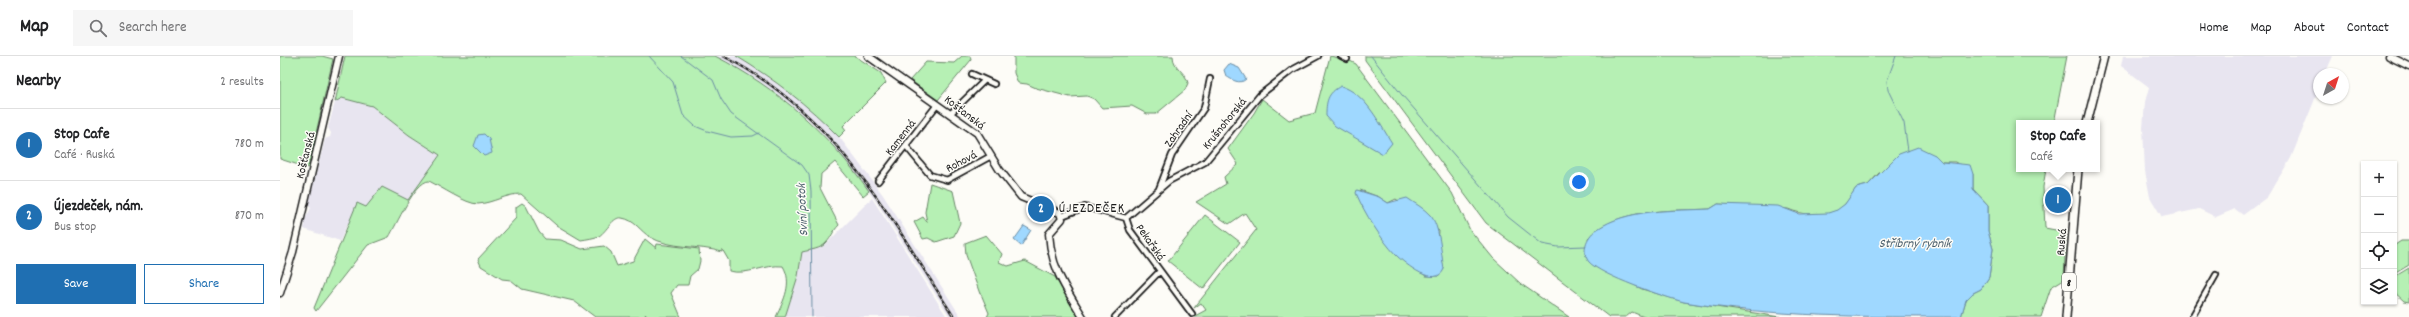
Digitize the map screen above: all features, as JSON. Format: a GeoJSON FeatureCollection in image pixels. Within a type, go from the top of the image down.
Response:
{"type":"FeatureCollection","features":[{"type":"Feature","properties":{"kind":"main road"},"geometry":{"type":"LineString","coordinates":[[2087,120],[2104,56]]}},
{"type":"Feature","properties":{"kind":"main road","name":"Ruská"},"geometry":{"type":"LineString","coordinates":[[2066,317],[2078,172]]}},
{"type":"Feature","properties":{"kind":"street","name":"Košťanská"},"geometry":{"type":"LineString","coordinates":[[280,293],[293,252],[332,92],[339,56]]}},
{"type":"Feature","properties":{"kind":"street","name":"Košťanská"},"geometry":{"type":"LineString","coordinates":[[868,56],[977,133],[991,156],[1019,194],[1030,202],[1058,210],[1062,216]]}},
{"type":"Feature","properties":{"kind":"street","name":"Krušnohorská"},"geometry":{"type":"LineString","coordinates":[[1126,218],[1169,181],[1205,162],[1260,95],[1292,70],[1318,56]]}},
{"type":"Feature","properties":{"kind":"street"},"geometry":{"type":"LineString","coordinates":[[1341,56],[1347,59]]}},
{"type":"Feature","properties":{"kind":"street"},"geometry":{"type":"LineString","coordinates":[[2389,56],[2409,66]]}},
{"type":"Feature","properties":{"kind":"street"},"geometry":{"type":"LineString","coordinates":[[972,74],[994,84]]}},
{"type":"Feature","properties":{"kind":"street","name":"Zahradní"},"geometry":{"type":"LineString","coordinates":[[1159,190],[1172,155],[1204,108],[1210,79]]}},
{"type":"Feature","properties":{"kind":"street"},"geometry":{"type":"LineString","coordinates":[[950,114],[985,80]]}},
{"type":"Feature","properties":{"kind":"street","name":"Kamenná"},"geometry":{"type":"LineString","coordinates":[[878,181],[937,105]]}},
{"type":"Feature","properties":{"kind":"street","name":"Rohová"},"geometry":{"type":"LineString","coordinates":[[906,146],[930,175],[948,180],[991,156]]}},
{"type":"Feature","properties":{"kind":"street","name":"Pekařská"},"geometry":{"type":"LineString","coordinates":[[1062,216],[1085,207],[1126,218],[1130,230],[1192,314]]}},
{"type":"Feature","properties":{"kind":"street"},"geometry":{"type":"LineString","coordinates":[[1062,216],[1049,235],[1057,274],[1083,317]]}},
{"type":"Feature","properties":{"kind":"street"},"geometry":{"type":"LineString","coordinates":[[1115,317],[1160,271]]}},
{"type":"Feature","properties":{"kind":"street"},"geometry":{"type":"LineString","coordinates":[[2192,317],[2216,275]]}},
{"type":"Feature","properties":{"kind":"shaded area"},"geometry":{"type":"Polygon","coordinates":[[[715,56],[736,56],[757,69],[786,89],[817,115],[840,138],[883,195],[961,317],[950,317],[875,200],[833,145],[811,122],[781,97],[752,77],[715,56]]]}},
{"type":"Feature","properties":{"kind":"shaded area"},"geometry":{"type":"Polygon","coordinates":[[[2123,56],[2333,56],[2328,68],[2313,68],[2313,104],[2291,158],[2267,197],[2243,215],[2235,209],[2216,217],[2199,209],[2162,217],[2150,197],[2145,171],[2143,128],[2145,102],[2149,87],[2121,66],[2123,56]]]}},
{"type":"Feature","properties":{"kind":"shaded area"},"geometry":{"type":"Polygon","coordinates":[[[342,98],[372,106],[409,135],[440,155],[408,200],[366,207],[347,225],[340,241],[304,229],[305,224],[303,223],[311,208],[308,205],[325,139],[330,137],[331,133],[328,128],[335,102],[342,98]]]}},
{"type":"Feature","properties":{"kind":"shaded area"},"geometry":{"type":"Polygon","coordinates":[[[872,198],[947,317],[785,317],[798,276],[802,252],[821,247],[827,243],[872,198]]]}},
{"type":"Feature","properties":{"kind":"green space"},"geometry":{"type":"Polygon","coordinates":[[[280,56],[322,56],[333,59],[308,168],[280,159],[280,56]]]}},
{"type":"Feature","properties":{"kind":"green space"},"geometry":{"type":"Polygon","coordinates":[[[345,56],[715,56],[760,83],[801,114],[837,150],[869,191],[863,196],[835,162],[821,174],[820,188],[839,225],[824,245],[802,252],[798,276],[785,317],[776,317],[784,298],[787,285],[786,272],[783,266],[742,272],[729,271],[729,261],[722,249],[722,252],[658,241],[646,235],[627,219],[622,218],[613,221],[599,236],[581,240],[556,225],[521,194],[510,195],[478,204],[460,198],[429,181],[418,188],[412,196],[389,237],[368,245],[316,311],[314,308],[357,203],[366,207],[382,187],[408,200],[440,155],[409,135],[372,106],[342,98],[335,102],[345,56]]]}},
{"type":"Feature","properties":{"kind":"green space"},"geometry":{"type":"Polygon","coordinates":[[[736,56],[855,56],[881,73],[886,83],[843,126],[846,130],[839,137],[790,93],[736,56]]]}},
{"type":"Feature","properties":{"kind":"green space"},"geometry":{"type":"Polygon","coordinates":[[[962,56],[970,56],[971,60],[938,100],[910,80],[926,62],[954,63],[962,56]]]}},
{"type":"Feature","properties":{"kind":"green space"},"geometry":{"type":"Polygon","coordinates":[[[1014,56],[1173,56],[1175,64],[1185,76],[1188,83],[1185,90],[1156,114],[1147,114],[1132,106],[1102,108],[1094,99],[1087,96],[1070,97],[1036,88],[1027,84],[1018,83],[1014,73],[1014,56]]]}},
{"type":"Feature","properties":{"kind":"green space"},"geometry":{"type":"Polygon","coordinates":[[[1330,56],[1348,60],[1356,64],[1452,193],[1470,230],[1493,258],[1521,284],[1569,317],[1193,317],[1206,310],[1201,303],[1194,308],[1256,230],[1245,213],[1229,224],[1196,202],[1226,184],[1224,177],[1238,164],[1228,149],[1254,113],[1262,99],[1289,120],[1315,113],[1330,56]],[[1360,190],[1396,255],[1426,276],[1438,276],[1444,269],[1438,241],[1439,231],[1396,199],[1388,203],[1379,197],[1360,190]]]}},
{"type":"Feature","properties":{"kind":"green space"},"geometry":{"type":"Polygon","coordinates":[[[1365,56],[2067,56],[2055,120],[2016,120],[2016,172],[2046,172],[2043,187],[2045,228],[2066,232],[2064,279],[2051,287],[2041,317],[1961,317],[1966,300],[1973,293],[1981,289],[1989,277],[1993,249],[1988,231],[1988,205],[1973,189],[1973,174],[1955,162],[1942,162],[1935,155],[1879,173],[1868,185],[1856,188],[1841,208],[1827,214],[1806,214],[1788,209],[1718,204],[1710,209],[1646,213],[1629,216],[1614,221],[1600,228],[1588,238],[1596,267],[1642,289],[1684,302],[1780,317],[1644,317],[1632,312],[1626,317],[1609,317],[1486,223],[1365,60],[1365,56]]]}},
{"type":"Feature","properties":{"kind":"green space"},"geometry":{"type":"Polygon","coordinates":[[[930,183],[953,191],[960,223],[954,236],[936,242],[928,238],[923,239],[914,222],[923,217],[927,222],[925,212],[930,183]]]}},
{"type":"Feature","properties":{"kind":"green space"},"geometry":{"type":"Polygon","coordinates":[[[522,203],[526,206],[539,232],[545,239],[561,240],[582,249],[604,246],[611,252],[617,266],[633,261],[645,239],[656,248],[657,244],[699,249],[700,261],[698,269],[690,276],[688,285],[677,285],[671,293],[681,317],[648,317],[645,314],[647,317],[595,317],[574,301],[522,289],[511,280],[502,279],[481,266],[478,259],[516,218],[516,207],[522,203]]]}},
{"type":"Feature","properties":{"kind":"green space"},"geometry":{"type":"Polygon","coordinates":[[[1205,215],[1240,242],[1203,289],[1168,261],[1205,215]]]}},
{"type":"Feature","properties":{"kind":"green space"},"geometry":{"type":"Polygon","coordinates":[[[986,235],[1002,254],[999,262],[1008,266],[1025,261],[1055,277],[1079,317],[987,317],[989,313],[980,294],[966,255],[965,243],[986,235]]]}},
{"type":"Feature","properties":{"kind":"green space"},"geometry":{"type":"Polygon","coordinates":[[[2401,241],[2409,241],[2409,265],[2397,272],[2397,269],[2397,244],[2401,241]]]}},
{"type":"Feature","properties":{"kind":"green space"},"geometry":{"type":"Polygon","coordinates":[[[2409,268],[2409,302],[2404,301],[2397,295],[2397,275],[2409,268]]]}},
{"type":"Feature","properties":{"kind":"water"},"geometry":{"type":"Polygon","coordinates":[[[1229,64],[1239,68],[1246,79],[1244,81],[1239,82],[1226,76],[1224,70],[1229,64]]]}},
{"type":"Feature","properties":{"kind":"water"},"geometry":{"type":"Polygon","coordinates":[[[1341,86],[1358,95],[1365,102],[1392,143],[1383,154],[1335,126],[1326,116],[1328,98],[1341,86]]]}},
{"type":"Feature","properties":{"kind":"water"},"geometry":{"type":"Polygon","coordinates":[[[484,134],[489,139],[492,153],[484,156],[474,146],[478,135],[484,134]]]}},
{"type":"Feature","properties":{"kind":"water","name":"Stříbrný rybník"},"geometry":{"type":"Polygon","coordinates":[[[1918,147],[1935,155],[1942,162],[1970,165],[1973,174],[1973,189],[1988,205],[1988,231],[1993,249],[1989,277],[1981,289],[1973,293],[1966,300],[1961,317],[1822,315],[1752,311],[1684,302],[1649,291],[1596,268],[1589,262],[1585,254],[1587,241],[1592,233],[1608,223],[1636,214],[1710,209],[1718,204],[1778,206],[1799,214],[1828,213],[1837,210],[1845,204],[1856,188],[1868,185],[1899,154],[1918,147]]]}},
{"type":"Feature","properties":{"kind":"water"},"geometry":{"type":"Polygon","coordinates":[[[1357,190],[1379,197],[1388,203],[1407,198],[1428,212],[1436,226],[1440,240],[1444,269],[1440,275],[1434,277],[1420,273],[1396,255],[1384,241],[1368,217],[1356,193],[1357,190]]]}},
{"type":"Feature","properties":{"kind":"water"},"geometry":{"type":"Polygon","coordinates":[[[1024,226],[1031,230],[1021,246],[1014,240],[1024,226]]]}},
{"type":"Feature","properties":{"kind":"waterway","name":"Sviní potok"},"geometry":{"type":"LineString","coordinates":[[649,56],[673,82],[683,115],[695,126],[707,131],[731,137],[753,136],[759,133]]}},
{"type":"Feature","properties":{"kind":"waterway","name":"Sviní potok"},"geometry":{"type":"LineString","coordinates":[[681,56],[713,80],[721,99],[731,114],[802,165],[809,175],[811,191],[812,317]]}},
{"type":"Feature","properties":{"kind":"waterway"},"geometry":{"type":"LineString","coordinates":[[1371,56],[1402,95],[1508,217],[1542,244],[1558,247],[1586,246]]}},
{"type":"Feature","properties":{"kind":"waterway"},"geometry":{"type":"LineString","coordinates":[[1896,56],[1887,81],[1888,90],[1904,123],[1908,151]]}},
{"type":"Feature","properties":{"kind":"railway"},"geometry":{"type":"LineString","coordinates":[[723,56],[762,79],[797,106],[828,137],[856,170],[882,205],[954,317]]}},
{"type":"Feature","properties":{"kind":"place","name":"Stop Cafe"},"geometry":{"type":"Point","coordinates":[2058,200]}},
{"type":"Feature","properties":{"kind":"place","name":"Újezdeček, nám."},"geometry":{"type":"Point","coordinates":[1041,209]}},
{"type":"Feature","properties":{"kind":"district","name":"ÚJEZDEČEK"},"geometry":{"type":"Point","coordinates":[1092,207]}}]}
